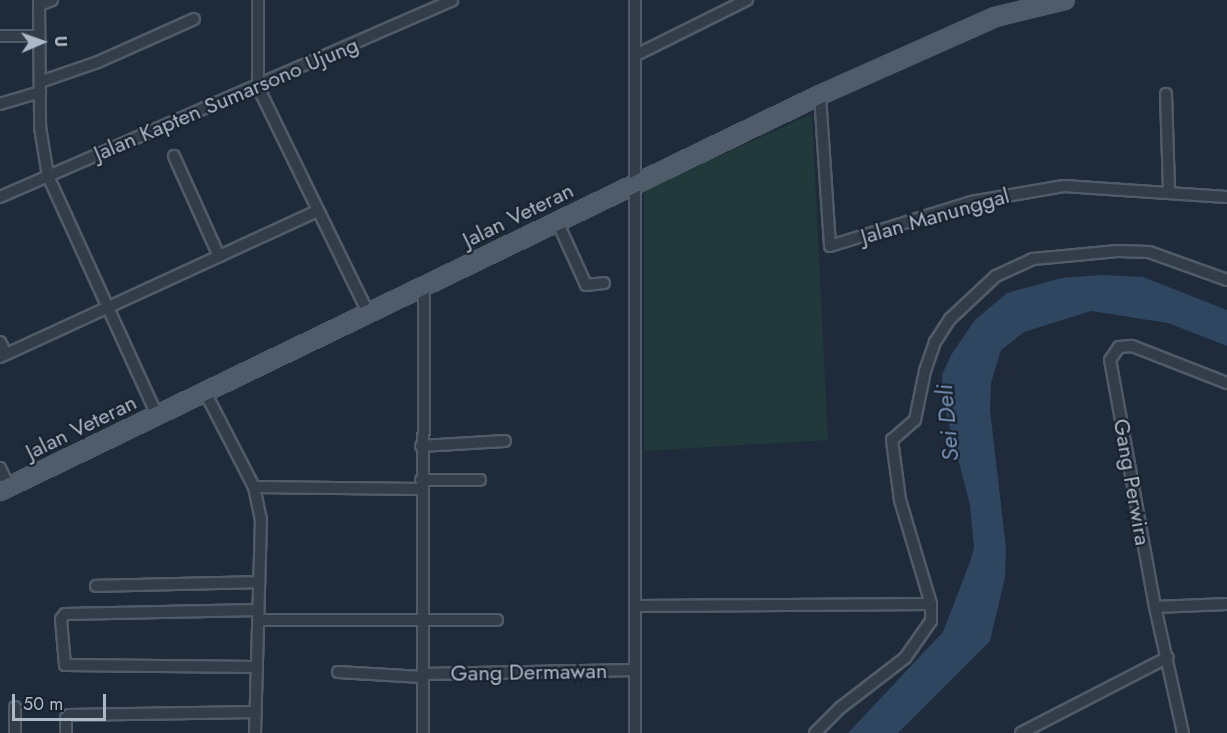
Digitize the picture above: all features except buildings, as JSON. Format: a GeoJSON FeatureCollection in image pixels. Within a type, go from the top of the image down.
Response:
{"type":"FeatureCollection","features":[{"type":"Feature","properties":{"kind":"main road","name":"Jalan Veteran"},"geometry":{"type":"LineString","coordinates":[[5,489],[820,95],[995,17],[1065,0]]}},
{"type":"Feature","properties":{"kind":"street"},"geometry":{"type":"LineString","coordinates":[[52,0],[39,2],[41,141],[48,176],[105,309],[157,415]]}},
{"type":"Feature","properties":{"kind":"street"},"geometry":{"type":"LineString","coordinates":[[258,0],[258,87],[368,313]]}},
{"type":"Feature","properties":{"kind":"street","name":"Jalan Kapten Sumarsono Ujung"},"geometry":{"type":"LineString","coordinates":[[0,197],[258,87],[452,0]]}},
{"type":"Feature","properties":{"kind":"street"},"geometry":{"type":"LineString","coordinates":[[635,0],[635,733]]}},
{"type":"Feature","properties":{"kind":"street"},"geometry":{"type":"LineString","coordinates":[[636,55],[747,0]]}},
{"type":"Feature","properties":{"kind":"street"},"geometry":{"type":"LineString","coordinates":[[0,104],[194,19]]}},
{"type":"Feature","properties":{"kind":"street"},"geometry":{"type":"LineString","coordinates":[[0,36],[39,36]]}},
{"type":"Feature","properties":{"kind":"street"},"geometry":{"type":"LineString","coordinates":[[1166,94],[1169,190]]}},
{"type":"Feature","properties":{"kind":"street","name":"Jalan Manunggal"},"geometry":{"type":"LineString","coordinates":[[820,95],[830,246],[971,202],[1064,186],[1169,190],[1227,197]]}},
{"type":"Feature","properties":{"kind":"street"},"geometry":{"type":"LineString","coordinates":[[174,156],[219,256]]}},
{"type":"Feature","properties":{"kind":"street"},"geometry":{"type":"LineString","coordinates":[[0,342],[3,356],[317,211]]}},
{"type":"Feature","properties":{"kind":"street"},"geometry":{"type":"LineString","coordinates":[[557,221],[586,285],[604,283]]}},
{"type":"Feature","properties":{"kind":"street"},"geometry":{"type":"LineString","coordinates":[[815,733],[840,708],[905,658],[931,621],[931,604],[900,500],[892,440],[915,420],[924,371],[935,342],[950,319],[996,276],[1018,263],[1071,254],[1149,252],[1227,280]]}},
{"type":"Feature","properties":{"kind":"street"},"geometry":{"type":"LineString","coordinates":[[423,733],[421,446],[424,286]]}},
{"type":"Feature","properties":{"kind":"street","name":"Gang Perwira"},"geometry":{"type":"LineString","coordinates":[[1183,733],[1168,657],[1155,608],[1110,360],[1119,347],[1132,346],[1227,383]]}},
{"type":"Feature","properties":{"kind":"street"},"geometry":{"type":"LineString","coordinates":[[206,392],[254,487],[261,519],[255,733]]}},
{"type":"Feature","properties":{"kind":"street"},"geometry":{"type":"LineString","coordinates":[[421,446],[505,441]]}},
{"type":"Feature","properties":{"kind":"street"},"geometry":{"type":"LineString","coordinates":[[0,468],[5,489]]}},
{"type":"Feature","properties":{"kind":"street"},"geometry":{"type":"LineString","coordinates":[[254,487],[421,484],[480,480]]}},
{"type":"Feature","properties":{"kind":"street"},"geometry":{"type":"LineString","coordinates":[[96,586],[258,582]]}},
{"type":"Feature","properties":{"kind":"street"},"geometry":{"type":"LineString","coordinates":[[636,606],[931,604]]}},
{"type":"Feature","properties":{"kind":"street"},"geometry":{"type":"LineString","coordinates":[[1155,608],[1227,604]]}},
{"type":"Feature","properties":{"kind":"street"},"geometry":{"type":"LineString","coordinates":[[257,667],[65,664],[61,619],[64,614],[497,620]]}},
{"type":"Feature","properties":{"kind":"street"},"geometry":{"type":"LineString","coordinates":[[1022,733],[1168,657]]}},
{"type":"Feature","properties":{"kind":"street","name":"Gang Dermawan"},"geometry":{"type":"LineString","coordinates":[[338,672],[422,675],[635,670]]}},
{"type":"Feature","properties":{"kind":"street"},"geometry":{"type":"LineString","coordinates":[[15,707],[15,733]]}},
{"type":"Feature","properties":{"kind":"street"},"geometry":{"type":"LineString","coordinates":[[66,733],[66,718],[69,715],[256,712]]}},
{"type":"Feature","properties":{"kind":"green space"},"geometry":{"type":"Polygon","coordinates":[[[812,114],[828,440],[644,451],[644,190],[812,114]]]}},
{"type":"Feature","properties":{"kind":"water"},"geometry":{"type":"Polygon","coordinates":[[[1101,275],[1143,277],[1227,310],[1227,346],[1168,323],[1091,311],[1024,332],[1001,350],[991,383],[990,410],[1006,548],[1005,577],[990,641],[898,733],[848,733],[943,632],[974,548],[970,505],[943,401],[942,375],[951,355],[975,320],[1007,293],[1062,278],[1101,275]]]}},
{"type":"Feature","properties":{"kind":"water label","name":"Sei Deli"},"geometry":{"type":"Point","coordinates":[947,423]}}]}
